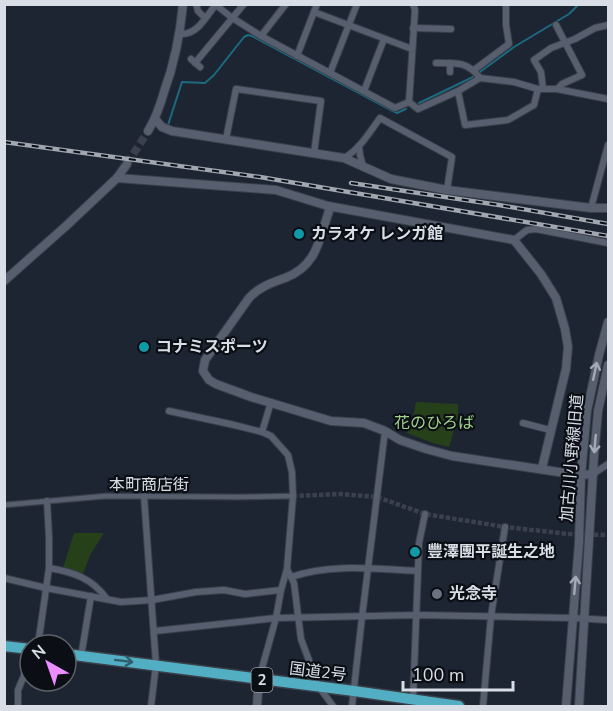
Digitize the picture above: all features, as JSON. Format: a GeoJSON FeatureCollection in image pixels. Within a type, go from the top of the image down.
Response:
{"type":"FeatureCollection","features":[{"type":"Feature","properties":{"kind":"highway","name":"国道2号"},"geometry":{"type":"LineString","coordinates":[[78,656],[459,706]]}},
{"type":"Feature","properties":{"kind":"street"},"geometry":{"type":"LineString","coordinates":[[148,131],[155,119],[173,66],[181,34],[183,4]]}},
{"type":"Feature","properties":{"kind":"street"},"geometry":{"type":"LineString","coordinates":[[196,4],[198,11],[205,18]]}},
{"type":"Feature","properties":{"kind":"street"},"geometry":{"type":"LineString","coordinates":[[195,63],[244,4]]}},
{"type":"Feature","properties":{"kind":"street"},"geometry":{"type":"LineString","coordinates":[[261,36],[286,4]]}},
{"type":"Feature","properties":{"kind":"street"},"geometry":{"type":"LineString","coordinates":[[297,56],[317,4]]}},
{"type":"Feature","properties":{"kind":"street"},"geometry":{"type":"LineString","coordinates":[[330,73],[357,4]]}},
{"type":"Feature","properties":{"kind":"street"},"geometry":{"type":"LineString","coordinates":[[409,102],[414,4]]}},
{"type":"Feature","properties":{"kind":"street"},"geometry":{"type":"LineString","coordinates":[[474,70],[509,44],[504,4]]}},
{"type":"Feature","properties":{"kind":"street"},"geometry":{"type":"LineString","coordinates":[[181,34],[193,32],[216,5],[233,19],[261,36],[395,108],[409,102]]}},
{"type":"Feature","properties":{"kind":"street"},"geometry":{"type":"LineString","coordinates":[[314,12],[412,49]]}},
{"type":"Feature","properties":{"kind":"street"},"geometry":{"type":"LineString","coordinates":[[589,20],[595,28]]}},
{"type":"Feature","properties":{"kind":"street"},"geometry":{"type":"LineString","coordinates":[[556,25],[582,75],[562,84],[557,89]]}},
{"type":"Feature","properties":{"kind":"street"},"geometry":{"type":"LineString","coordinates":[[458,91],[465,125],[508,120],[534,105],[541,89],[541,72],[534,60],[551,48],[595,28],[609,25]]}},
{"type":"Feature","properties":{"kind":"street"},"geometry":{"type":"LineString","coordinates":[[413,28],[451,29]]}},
{"type":"Feature","properties":{"kind":"street"},"geometry":{"type":"LineString","coordinates":[[364,91],[384,39]]}},
{"type":"Feature","properties":{"kind":"street"},"geometry":{"type":"LineString","coordinates":[[436,63],[463,63],[474,70],[480,78]]}},
{"type":"Feature","properties":{"kind":"street"},"geometry":{"type":"LineString","coordinates":[[450,63],[450,72]]}},
{"type":"Feature","properties":{"kind":"street"},"geometry":{"type":"LineString","coordinates":[[409,102],[418,109],[480,78],[609,99]]}},
{"type":"Feature","properties":{"kind":"street"},"geometry":{"type":"LineString","coordinates":[[226,139],[236,88],[321,101],[314,153]]}},
{"type":"Feature","properties":{"kind":"street"},"geometry":{"type":"LineString","coordinates":[[344,158],[359,146],[380,118],[452,157],[447,190]]}},
{"type":"Feature","properties":{"kind":"street"},"geometry":{"type":"LineString","coordinates":[[155,119],[162,127],[172,131],[344,158],[391,179],[447,190],[591,208],[609,208]]}},
{"type":"Feature","properties":{"kind":"street"},"geometry":{"type":"LineString","coordinates":[[591,208],[609,145]]}},
{"type":"Feature","properties":{"kind":"street"},"geometry":{"type":"LineString","coordinates":[[359,146],[363,166]]}},
{"type":"Feature","properties":{"kind":"street"},"geometry":{"type":"LineString","coordinates":[[4,281],[117,178],[127,164]]}},
{"type":"Feature","properties":{"kind":"street"},"geometry":{"type":"LineString","coordinates":[[117,178],[276,190],[328,206],[514,240],[550,286],[556,298],[568,347],[566,369],[542,468]]}},
{"type":"Feature","properties":{"kind":"street"},"geometry":{"type":"LineString","coordinates":[[328,206],[317,249],[309,263],[297,273],[255,292],[205,360],[203,371],[209,380],[244,394],[331,422],[364,423],[400,440],[452,456],[581,475],[593,474],[609,464]]}},
{"type":"Feature","properties":{"kind":"street"},"geometry":{"type":"LineString","coordinates":[[514,240],[527,230],[536,229],[609,243]]}},
{"type":"Feature","properties":{"kind":"street","name":"加古川小野線旧道"},"geometry":{"type":"LineString","coordinates":[[566,706],[587,411],[599,353],[609,322]]}},
{"type":"Feature","properties":{"kind":"street","name":"加古川小野線旧道"},"geometry":{"type":"LineString","coordinates":[[579,706],[598,411],[609,365]]}},
{"type":"Feature","properties":{"kind":"street"},"geometry":{"type":"LineString","coordinates":[[262,432],[271,402]]}},
{"type":"Feature","properties":{"kind":"street"},"geometry":{"type":"LineString","coordinates":[[169,411],[262,432],[271,436],[288,455],[292,472],[293,496],[287,569],[259,680],[257,706]]}},
{"type":"Feature","properties":{"kind":"street"},"geometry":{"type":"LineString","coordinates":[[523,423],[550,430]]}},
{"type":"Feature","properties":{"kind":"street"},"geometry":{"type":"LineString","coordinates":[[352,706],[385,431]]}},
{"type":"Feature","properties":{"kind":"street","name":"本町商店街"},"geometry":{"type":"LineString","coordinates":[[4,505],[106,496],[293,496]]}},
{"type":"Feature","properties":{"kind":"street"},"geometry":{"type":"LineString","coordinates":[[144,496],[155,631],[156,665],[151,706]]}},
{"type":"Feature","properties":{"kind":"street"},"geometry":{"type":"LineString","coordinates":[[40,633],[49,568],[47,501]]}},
{"type":"Feature","properties":{"kind":"street"},"geometry":{"type":"LineString","coordinates":[[413,700],[419,543],[425,514]]}},
{"type":"Feature","properties":{"kind":"street"},"geometry":{"type":"LineString","coordinates":[[483,706],[491,616],[505,527]]}},
{"type":"Feature","properties":{"kind":"street"},"geometry":{"type":"LineString","coordinates":[[49,568],[83,577],[107,599]]}},
{"type":"Feature","properties":{"kind":"street"},"geometry":{"type":"LineString","coordinates":[[287,569],[294,583],[301,639],[320,687],[333,706]]}},
{"type":"Feature","properties":{"kind":"street"},"geometry":{"type":"LineString","coordinates":[[291,577],[324,569],[418,571]]}},
{"type":"Feature","properties":{"kind":"street"},"geometry":{"type":"LineString","coordinates":[[4,578],[121,602],[152,600],[196,592],[224,590],[245,594],[281,590]]}},
{"type":"Feature","properties":{"kind":"street"},"geometry":{"type":"LineString","coordinates":[[81,657],[91,596]]}},
{"type":"Feature","properties":{"kind":"street"},"geometry":{"type":"LineString","coordinates":[[155,631],[276,618],[418,615],[609,620]]}},
{"type":"Feature","properties":{"kind":"green space","name":"花のひろば"},"geometry":{"type":"Polygon","coordinates":[[[416,402],[458,404],[458,417],[449,447],[407,433],[416,402]]]}},
{"type":"Feature","properties":{"kind":"green space"},"geometry":{"type":"Polygon","coordinates":[[[74,533],[104,533],[90,555],[83,574],[63,568],[74,533]]]}},
{"type":"Feature","properties":{"kind":"waterway"},"geometry":{"type":"LineString","coordinates":[[419,103],[473,77],[514,47],[569,14],[579,4]]}},
{"type":"Feature","properties":{"kind":"waterway"},"geometry":{"type":"LineString","coordinates":[[168,125],[182,82],[205,83],[248,35],[397,113],[406,109]]}},
{"type":"Feature","properties":{"kind":"tunnel"},"geometry":{"type":"LineString","coordinates":[[127,164],[148,131]]}},
{"type":"Feature","properties":{"kind":"tunnel"},"geometry":{"type":"LineString","coordinates":[[293,496],[340,494],[377,497],[425,514],[505,527],[569,534],[608,535]]}},
{"type":"Feature","properties":{"kind":"railway"},"geometry":{"type":"LineString","coordinates":[[4,142],[260,177],[608,236]]}},
{"type":"Feature","properties":{"kind":"railway"},"geometry":{"type":"LineString","coordinates":[[351,183],[608,224]]}},
{"type":"Feature","properties":{"kind":"place","name":"カラオケ レンガ館"},"geometry":{"type":"Point","coordinates":[299,234]}},
{"type":"Feature","properties":{"kind":"place","name":"コナミスポーツ"},"geometry":{"type":"Point","coordinates":[144,347]}},
{"type":"Feature","properties":{"kind":"place","name":"豐澤團平誕生之地"},"geometry":{"type":"Point","coordinates":[415,552]}},
{"type":"Feature","properties":{"kind":"place","name":"光念寺"},"geometry":{"type":"Point","coordinates":[437,594]}}]}
